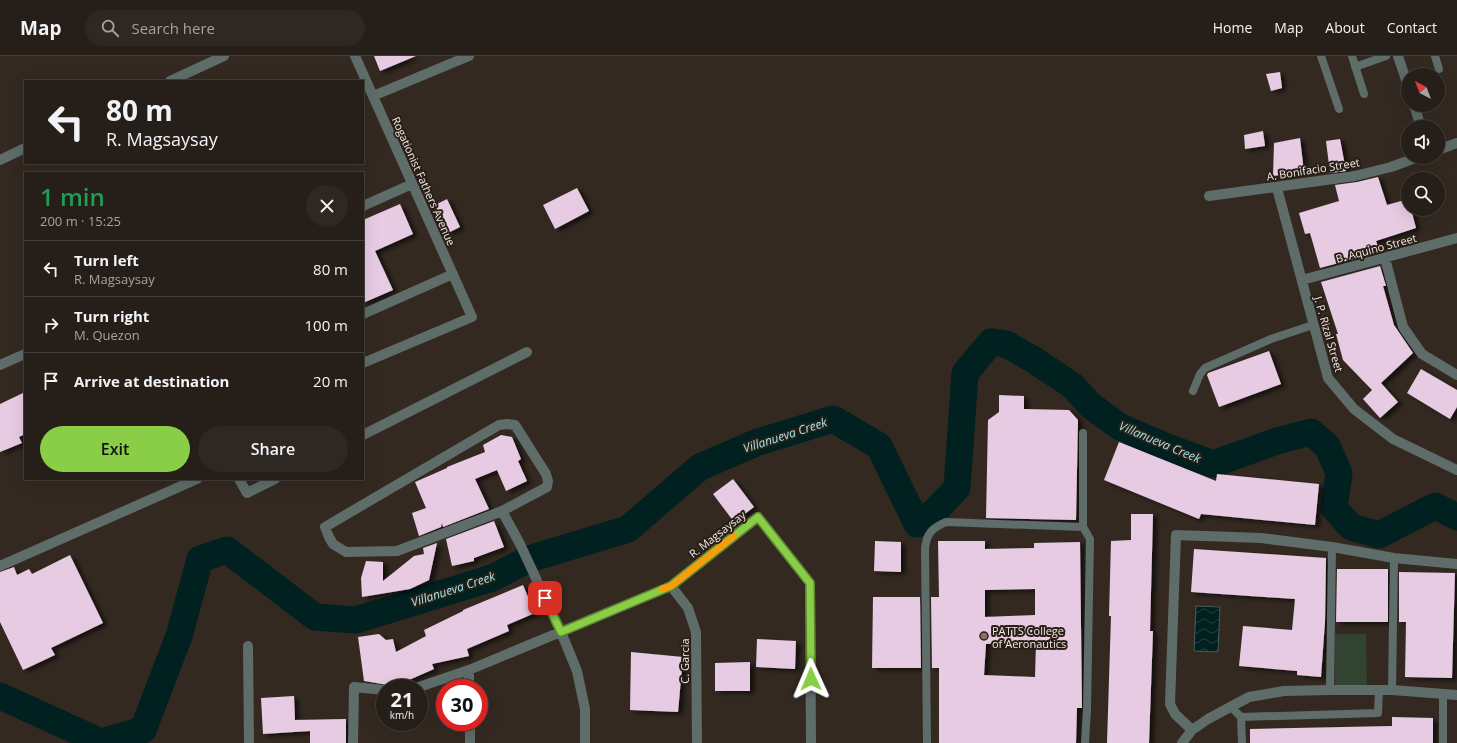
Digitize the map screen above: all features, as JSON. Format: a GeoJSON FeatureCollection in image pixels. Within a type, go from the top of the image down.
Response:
{"type":"FeatureCollection","features":[{"type":"Feature","properties":{"kind":"street"},"geometry":{"type":"LineString","coordinates":[[172,80],[224,56]]}},
{"type":"Feature","properties":{"kind":"street","name":"Rogationist Fathers Avenue"},"geometry":{"type":"LineString","coordinates":[[355,56],[472,316],[364,363]]}},
{"type":"Feature","properties":{"kind":"street"},"geometry":{"type":"LineString","coordinates":[[373,96],[469,56]]}},
{"type":"Feature","properties":{"kind":"street"},"geometry":{"type":"LineString","coordinates":[[1398,56],[1402,68]]}},
{"type":"Feature","properties":{"kind":"street"},"geometry":{"type":"LineString","coordinates":[[1445,147],[1457,143]]}},
{"type":"Feature","properties":{"kind":"street"},"geometry":{"type":"LineString","coordinates":[[0,160],[24,148]]}},
{"type":"Feature","properties":{"kind":"street","name":"A. Bonifacio Street"},"geometry":{"type":"LineString","coordinates":[[1209,196],[1277,188],[1355,176],[1401,163]]}},
{"type":"Feature","properties":{"kind":"street"},"geometry":{"type":"LineString","coordinates":[[364,206],[412,184]]}},
{"type":"Feature","properties":{"kind":"street","name":"J. P. Rizal Street"},"geometry":{"type":"LineString","coordinates":[[1277,188],[1328,378],[1354,409],[1393,439],[1457,470]]}},
{"type":"Feature","properties":{"kind":"street","name":"B. Aquino Street"},"geometry":{"type":"LineString","coordinates":[[1302,280],[1385,258],[1456,242]]}},
{"type":"Feature","properties":{"kind":"street"},"geometry":{"type":"LineString","coordinates":[[1385,258],[1403,327],[1422,354],[1457,374]]}},
{"type":"Feature","properties":{"kind":"street"},"geometry":{"type":"LineString","coordinates":[[364,314],[453,274]]}},
{"type":"Feature","properties":{"kind":"street"},"geometry":{"type":"LineString","coordinates":[[364,434],[527,352]]}},
{"type":"Feature","properties":{"kind":"street"},"geometry":{"type":"LineString","coordinates":[[0,365],[24,354]]}},
{"type":"Feature","properties":{"kind":"street"},"geometry":{"type":"LineString","coordinates":[[507,424],[515,425],[546,474],[548,481],[547,487],[502,511],[398,551],[346,552],[333,544],[326,527],[499,425],[507,424]]}},
{"type":"Feature","properties":{"kind":"street"},"geometry":{"type":"LineString","coordinates":[[0,566],[195,480]]}},
{"type":"Feature","properties":{"kind":"street"},"geometry":{"type":"LineString","coordinates":[[240,480],[247,493],[273,480]]}},
{"type":"Feature","properties":{"kind":"street"},"geometry":{"type":"LineString","coordinates":[[502,511],[539,584],[577,672],[585,708],[585,743]]}},
{"type":"Feature","properties":{"kind":"street","name":"R. Magsaysay"},"geometry":{"type":"LineString","coordinates":[[428,684],[469,670],[671,586],[758,517],[810,583],[811,743]]}},
{"type":"Feature","properties":{"kind":"street"},"geometry":{"type":"LineString","coordinates":[[1192,730],[1175,714],[1170,704],[1176,535],[1261,538],[1332,547],[1394,558],[1457,564]]}},
{"type":"Feature","properties":{"kind":"street","name":"C. Garcia"},"geometry":{"type":"LineString","coordinates":[[671,586],[688,608],[696,632],[697,743]]}},
{"type":"Feature","properties":{"kind":"street"},"geometry":{"type":"LineString","coordinates":[[248,646],[249,743]]}},
{"type":"Feature","properties":{"kind":"street"},"geometry":{"type":"LineString","coordinates":[[469,670],[469,679]]}},
{"type":"Feature","properties":{"kind":"street"},"geometry":{"type":"LineString","coordinates":[[353,743],[354,687],[376,689]]}},
{"type":"Feature","properties":{"kind":"street"},"geometry":{"type":"LineString","coordinates":[[1182,743],[1192,730],[1208,719],[1249,697],[1284,691],[1330,690],[1392,690],[1457,695]]}},
{"type":"Feature","properties":{"kind":"street"},"geometry":{"type":"LineString","coordinates":[[470,731],[470,743]]}},
{"type":"Feature","properties":{"kind":"lane"},"geometry":{"type":"LineString","coordinates":[[1321,56],[1339,109],[1327,56]]}},
{"type":"Feature","properties":{"kind":"lane"},"geometry":{"type":"LineString","coordinates":[[1352,56],[1364,94]]}},
{"type":"Feature","properties":{"kind":"lane"},"geometry":{"type":"LineString","coordinates":[[1355,67],[1386,56]]}},
{"type":"Feature","properties":{"kind":"lane"},"geometry":{"type":"LineString","coordinates":[[1435,56],[1439,68]]}},
{"type":"Feature","properties":{"kind":"lane"},"geometry":{"type":"LineString","coordinates":[[1193,391],[1200,374],[1205,368],[1271,339],[1313,325]]}},
{"type":"Feature","properties":{"kind":"lane"},"geometry":{"type":"LineString","coordinates":[[1083,433],[1082,527],[1090,540],[1085,743]]}},
{"type":"Feature","properties":{"kind":"lane"},"geometry":{"type":"LineString","coordinates":[[927,743],[925,548],[926,538],[931,531],[937,526],[946,522],[1082,527]]}},
{"type":"Feature","properties":{"kind":"lane"},"geometry":{"type":"LineString","coordinates":[[1330,690],[1332,547]]}},
{"type":"Feature","properties":{"kind":"lane"},"geometry":{"type":"LineString","coordinates":[[1392,690],[1394,558]]}},
{"type":"Feature","properties":{"kind":"lane"},"geometry":{"type":"LineString","coordinates":[[1241,717],[1378,713],[1379,690]]}},
{"type":"Feature","properties":{"kind":"lane"},"geometry":{"type":"LineString","coordinates":[[1443,694],[1443,743]]}},
{"type":"Feature","properties":{"kind":"lane"},"geometry":{"type":"LineString","coordinates":[[1230,706],[1241,717],[1242,743]]}},
{"type":"Feature","properties":{"kind":"green space"},"geometry":{"type":"Polygon","coordinates":[[[1335,634],[1366,634],[1367,689],[1335,689],[1335,634]]]}},
{"type":"Feature","properties":{"kind":"water"},"geometry":{"type":"Polygon","coordinates":[[[1196,606],[1220,607],[1218,652],[1194,651],[1196,606]]]}},
{"type":"Feature","properties":{"kind":"building"},"geometry":{"type":"Polygon","coordinates":[[[374,56],[416,56],[380,71],[374,56]]]}},
{"type":"Feature","properties":{"kind":"building"},"geometry":{"type":"Polygon","coordinates":[[[1280,72],[1282,88],[1271,91],[1266,74],[1280,72]]]}},
{"type":"Feature","properties":{"kind":"building"},"geometry":{"type":"Polygon","coordinates":[[[1263,131],[1265,146],[1245,149],[1244,135],[1263,131]]]}},
{"type":"Feature","properties":{"kind":"building"},"geometry":{"type":"Polygon","coordinates":[[[1300,138],[1304,172],[1273,176],[1274,143],[1300,138]]]}},
{"type":"Feature","properties":{"kind":"building"},"geometry":{"type":"Polygon","coordinates":[[[1340,139],[1346,171],[1330,173],[1326,141],[1340,139]]]}},
{"type":"Feature","properties":{"kind":"building"},"geometry":{"type":"Polygon","coordinates":[[[1378,177],[1387,205],[1401,201],[1401,216],[1413,216],[1416,228],[1376,241],[1380,252],[1320,268],[1310,233],[1305,234],[1299,213],[1339,201],[1335,185],[1378,177]]]}},
{"type":"Feature","properties":{"kind":"building"},"geometry":{"type":"Polygon","coordinates":[[[577,188],[589,211],[555,229],[543,205],[577,188]]]}},
{"type":"Feature","properties":{"kind":"building"},"geometry":{"type":"Polygon","coordinates":[[[447,199],[460,227],[448,233],[435,205],[447,199]]]}},
{"type":"Feature","properties":{"kind":"building"},"geometry":{"type":"Polygon","coordinates":[[[400,204],[413,234],[375,251],[393,290],[364,303],[364,220],[400,204]]]}},
{"type":"Feature","properties":{"kind":"building"},"geometry":{"type":"Polygon","coordinates":[[[1380,266],[1386,286],[1383,286],[1394,325],[1413,353],[1381,383],[1398,402],[1380,418],[1363,399],[1372,390],[1343,360],[1336,334],[1338,334],[1321,282],[1380,266]]]}},
{"type":"Feature","properties":{"kind":"building"},"geometry":{"type":"Polygon","coordinates":[[[1269,351],[1281,384],[1219,407],[1207,375],[1208,373],[1269,351]]]}},
{"type":"Feature","properties":{"kind":"building"},"geometry":{"type":"Polygon","coordinates":[[[1421,369],[1457,390],[1457,407],[1450,419],[1407,393],[1421,369]]]}},
{"type":"Feature","properties":{"kind":"building"},"geometry":{"type":"Polygon","coordinates":[[[24,392],[24,434],[19,437],[22,443],[0,452],[0,404],[24,392]]]}},
{"type":"Feature","properties":{"kind":"building"},"geometry":{"type":"Polygon","coordinates":[[[999,395],[1024,396],[1024,409],[1069,410],[1078,420],[1076,520],[986,518],[988,420],[999,412],[999,395]]]}},
{"type":"Feature","properties":{"kind":"building"},"geometry":{"type":"Polygon","coordinates":[[[501,435],[512,437],[521,459],[518,461],[527,481],[506,491],[497,470],[475,479],[489,509],[443,527],[442,523],[441,527],[419,536],[412,513],[426,508],[415,482],[485,452],[483,445],[501,435]]]}},
{"type":"Feature","properties":{"kind":"building"},"geometry":{"type":"Polygon","coordinates":[[[1119,442],[1216,481],[1217,474],[1319,484],[1315,525],[1201,514],[1199,519],[1104,480],[1119,442]]]}},
{"type":"Feature","properties":{"kind":"building"},"geometry":{"type":"Polygon","coordinates":[[[733,479],[754,507],[734,522],[713,494],[733,479]]]}},
{"type":"Feature","properties":{"kind":"building"},"geometry":{"type":"Polygon","coordinates":[[[1131,514],[1153,514],[1150,631],[1153,631],[1149,743],[1107,743],[1111,616],[1109,616],[1111,541],[1131,540],[1131,514]]]}},
{"type":"Feature","properties":{"kind":"building"},"geometry":{"type":"Polygon","coordinates":[[[494,521],[504,547],[474,558],[474,561],[452,566],[446,539],[494,521]]]}},
{"type":"Feature","properties":{"kind":"building"},"geometry":{"type":"Polygon","coordinates":[[[875,541],[901,542],[901,572],[874,571],[875,541]]]}},
{"type":"Feature","properties":{"kind":"building"},"geometry":{"type":"Polygon","coordinates":[[[938,541],[985,541],[985,549],[1034,548],[1034,543],[1080,542],[1082,708],[1077,708],[1076,743],[939,743],[939,668],[932,668],[931,597],[939,597],[938,541]],[[1035,589],[985,590],[985,617],[1035,615],[1035,589]],[[1036,642],[986,644],[984,675],[1035,677],[1036,642]]]}},
{"type":"Feature","properties":{"kind":"building"},"geometry":{"type":"Polygon","coordinates":[[[437,543],[429,580],[410,589],[362,597],[361,578],[366,561],[383,562],[383,581],[414,556],[424,554],[423,548],[437,543]]]}},
{"type":"Feature","properties":{"kind":"building"},"geometry":{"type":"Polygon","coordinates":[[[1194,549],[1326,558],[1325,622],[1321,677],[1297,675],[1297,671],[1239,666],[1243,626],[1292,630],[1295,599],[1191,592],[1194,549]]]}},
{"type":"Feature","properties":{"kind":"building"},"geometry":{"type":"Polygon","coordinates":[[[70,555],[103,623],[51,648],[55,655],[23,670],[0,622],[0,572],[14,567],[17,575],[29,569],[32,574],[70,555]]]}},
{"type":"Feature","properties":{"kind":"building"},"geometry":{"type":"Polygon","coordinates":[[[1337,569],[1388,569],[1388,622],[1336,622],[1337,569]]]}},
{"type":"Feature","properties":{"kind":"building"},"geometry":{"type":"Polygon","coordinates":[[[1399,572],[1455,573],[1452,678],[1405,677],[1406,622],[1399,622],[1399,572]]]}},
{"type":"Feature","properties":{"kind":"building"},"geometry":{"type":"Polygon","coordinates":[[[523,585],[535,613],[507,625],[509,631],[467,649],[469,656],[432,664],[434,669],[411,679],[376,679],[376,683],[364,681],[358,637],[379,634],[386,640],[393,639],[396,652],[426,636],[424,630],[463,610],[523,585]]]}},
{"type":"Feature","properties":{"kind":"building"},"geometry":{"type":"Polygon","coordinates":[[[873,597],[920,597],[921,668],[872,668],[873,597]]]}},
{"type":"Feature","properties":{"kind":"building"},"geometry":{"type":"Polygon","coordinates":[[[757,639],[796,641],[795,669],[756,667],[757,639]]]}},
{"type":"Feature","properties":{"kind":"building"},"geometry":{"type":"Polygon","coordinates":[[[631,652],[683,657],[678,712],[630,710],[631,652]]]}},
{"type":"Feature","properties":{"kind":"building"},"geometry":{"type":"Polygon","coordinates":[[[750,662],[750,691],[715,691],[715,663],[750,662]]]}},
{"type":"Feature","properties":{"kind":"building"},"geometry":{"type":"Polygon","coordinates":[[[294,696],[295,720],[346,719],[346,743],[310,743],[310,731],[263,734],[261,698],[294,696]]]}},
{"type":"Feature","properties":{"kind":"building"},"geometry":{"type":"Polygon","coordinates":[[[1392,717],[1433,718],[1433,743],[1250,743],[1250,729],[1392,726],[1392,717]]]}},
{"type":"Feature","properties":{"kind":"waterway","name":"Villanueva Creek"},"geometry":{"type":"LineString","coordinates":[[0,696],[101,742],[143,730],[179,636],[200,559],[227,550],[315,617],[356,620],[492,578],[529,559],[628,529],[700,467],[758,442],[833,419],[879,446],[917,524],[934,512],[957,488],[965,373],[991,342],[1006,344],[1034,360],[1073,386],[1090,405],[1120,427],[1167,447],[1213,464],[1277,441],[1311,432],[1327,446],[1339,473],[1334,508],[1351,527],[1379,535],[1435,506],[1457,517]]}},
{"type":"Feature","properties":{"kind":"slow traffic"},"geometry":{"type":"LineString","coordinates":[[662,589],[671,586],[734,536]]}},
{"type":"Feature","properties":{"kind":"place","name":"PATTS College of Aeronautics"},"geometry":{"type":"Point","coordinates":[984,636]}},
{"type":"Feature","properties":{"kind":"route"},"geometry":{"type":"LineString","coordinates":[[545,598],[561,632],[671,586],[758,517],[810,583],[811,679]]}}]}
